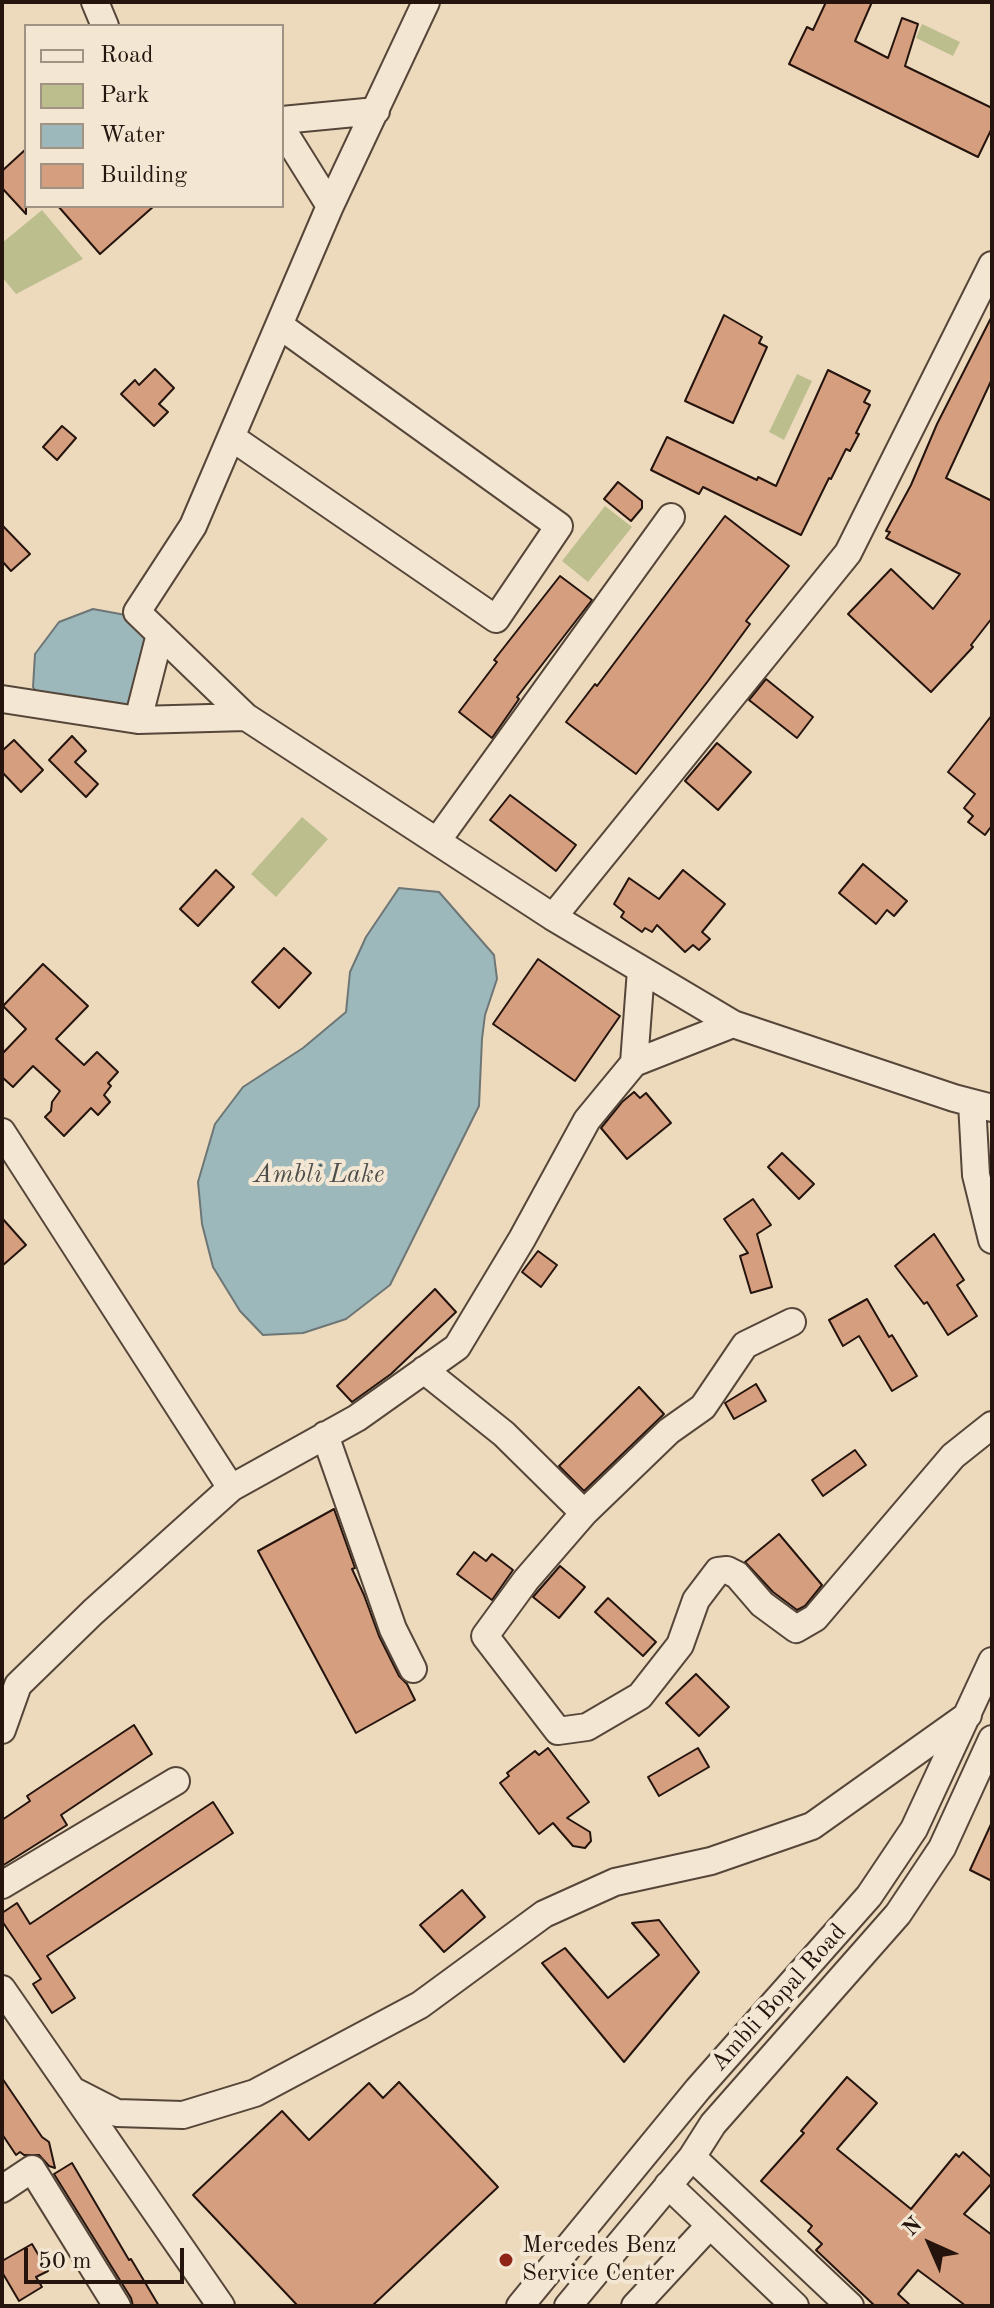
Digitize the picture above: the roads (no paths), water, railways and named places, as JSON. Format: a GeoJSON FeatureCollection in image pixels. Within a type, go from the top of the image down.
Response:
{"type":"FeatureCollection","features":[{"type":"Feature","properties":{"kind":"street"},"geometry":{"type":"LineString","coordinates":[[95,2],[104,24]]}},
{"type":"Feature","properties":{"kind":"street"},"geometry":{"type":"LineString","coordinates":[[426,2],[330,206],[193,526],[137,612],[246,717],[553,917],[733,1024],[982,1105],[976,1175],[992,1240]]}},
{"type":"Feature","properties":{"kind":"street"},"geometry":{"type":"LineString","coordinates":[[284,120],[376,111]]}},
{"type":"Feature","properties":{"kind":"street"},"geometry":{"type":"LineString","coordinates":[[284,132],[330,206]]}},
{"type":"Feature","properties":{"kind":"street"},"geometry":{"type":"LineString","coordinates":[[553,917],[848,553],[992,265]]}},
{"type":"Feature","properties":{"kind":"street"},"geometry":{"type":"LineString","coordinates":[[231,437],[496,619],[559,526],[279,325]]}},
{"type":"Feature","properties":{"kind":"street"},"geometry":{"type":"LineString","coordinates":[[437,841],[671,517]]}},
{"type":"Feature","properties":{"kind":"street"},"geometry":{"type":"LineString","coordinates":[[138,720],[160,634]]}},
{"type":"Feature","properties":{"kind":"street"},"geometry":{"type":"LineString","coordinates":[[2,699],[138,720],[246,717]]}},
{"type":"Feature","properties":{"kind":"street"},"geometry":{"type":"LineString","coordinates":[[634,1063],[641,970]]}},
{"type":"Feature","properties":{"kind":"street"},"geometry":{"type":"LineString","coordinates":[[2,1730],[18,1685],[93,1612],[231,1488],[357,1418],[457,1347],[522,1239],[587,1120],[634,1063],[733,1024]]}},
{"type":"Feature","properties":{"kind":"street"},"geometry":{"type":"LineString","coordinates":[[2,1132],[231,1488]]}},
{"type":"Feature","properties":{"kind":"street"},"geometry":{"type":"LineString","coordinates":[[792,1322],[745,1345],[703,1407],[669,1431],[584,1513],[526,1580],[485,1636],[558,1731],[587,1727],[640,1696],[680,1645],[696,1600],[718,1571],[727,1570],[737,1575],[762,1604],[796,1629],[815,1618],[953,1456],[992,1425]]}},
{"type":"Feature","properties":{"kind":"street"},"geometry":{"type":"LineString","coordinates":[[424,1370],[504,1434],[584,1513]]}},
{"type":"Feature","properties":{"kind":"street"},"geometry":{"type":"LineString","coordinates":[[325,1435],[393,1629],[413,1669]]}},
{"type":"Feature","properties":{"kind":"street","name":"Ambli Bopal Road"},"geometry":{"type":"LineString","coordinates":[[520,2306],[698,2089],[869,1896],[914,1829],[992,1661]]}},
{"type":"Feature","properties":{"kind":"street"},"geometry":{"type":"LineString","coordinates":[[72,2090],[117,2113],[183,2115],[255,2093],[420,2005],[544,1914],[615,1882],[711,1861],[812,1826],[968,1715]]}},
{"type":"Feature","properties":{"kind":"street","name":"Ambli Bopal Road"},"geometry":{"type":"LineString","coordinates":[[570,2305],[692,2157],[713,2124],[898,1914],[942,1848],[992,1739]]}},
{"type":"Feature","properties":{"kind":"street"},"geometry":{"type":"LineString","coordinates":[[2,1885],[176,1781]]}},
{"type":"Feature","properties":{"kind":"street"},"geometry":{"type":"LineString","coordinates":[[2,1989],[221,2306]]}},
{"type":"Feature","properties":{"kind":"street"},"geometry":{"type":"LineString","coordinates":[[692,2157],[850,2306]]}},
{"type":"Feature","properties":{"kind":"street"},"geometry":{"type":"LineString","coordinates":[[2,2189],[32,2169],[117,2306]]}},
{"type":"Feature","properties":{"kind":"street"},"geometry":{"type":"LineString","coordinates":[[668,2185],[795,2306]]}},
{"type":"Feature","properties":{"kind":"street"},"geometry":{"type":"LineString","coordinates":[[635,2306],[710,2225]]}},
{"type":"Feature","properties":{"kind":"water"},"geometry":{"type":"Polygon","coordinates":[[[93,609],[131,616],[151,649],[143,692],[119,714],[44,703],[33,687],[35,654],[59,622],[93,609]]]}},
{"type":"Feature","properties":{"kind":"water","name":"Ambli Lake"},"geometry":{"type":"Polygon","coordinates":[[[399,888],[439,892],[494,955],[497,979],[485,1015],[479,1106],[390,1285],[346,1319],[303,1333],[263,1335],[240,1311],[213,1267],[202,1224],[198,1182],[215,1124],[243,1087],[303,1048],[346,1012],[350,972],[366,937],[399,888]]]}},
{"type":"Feature","properties":{"kind":"place","name":"Mercedes Benz Service Center"},"geometry":{"type":"Point","coordinates":[506,2260]}}]}
